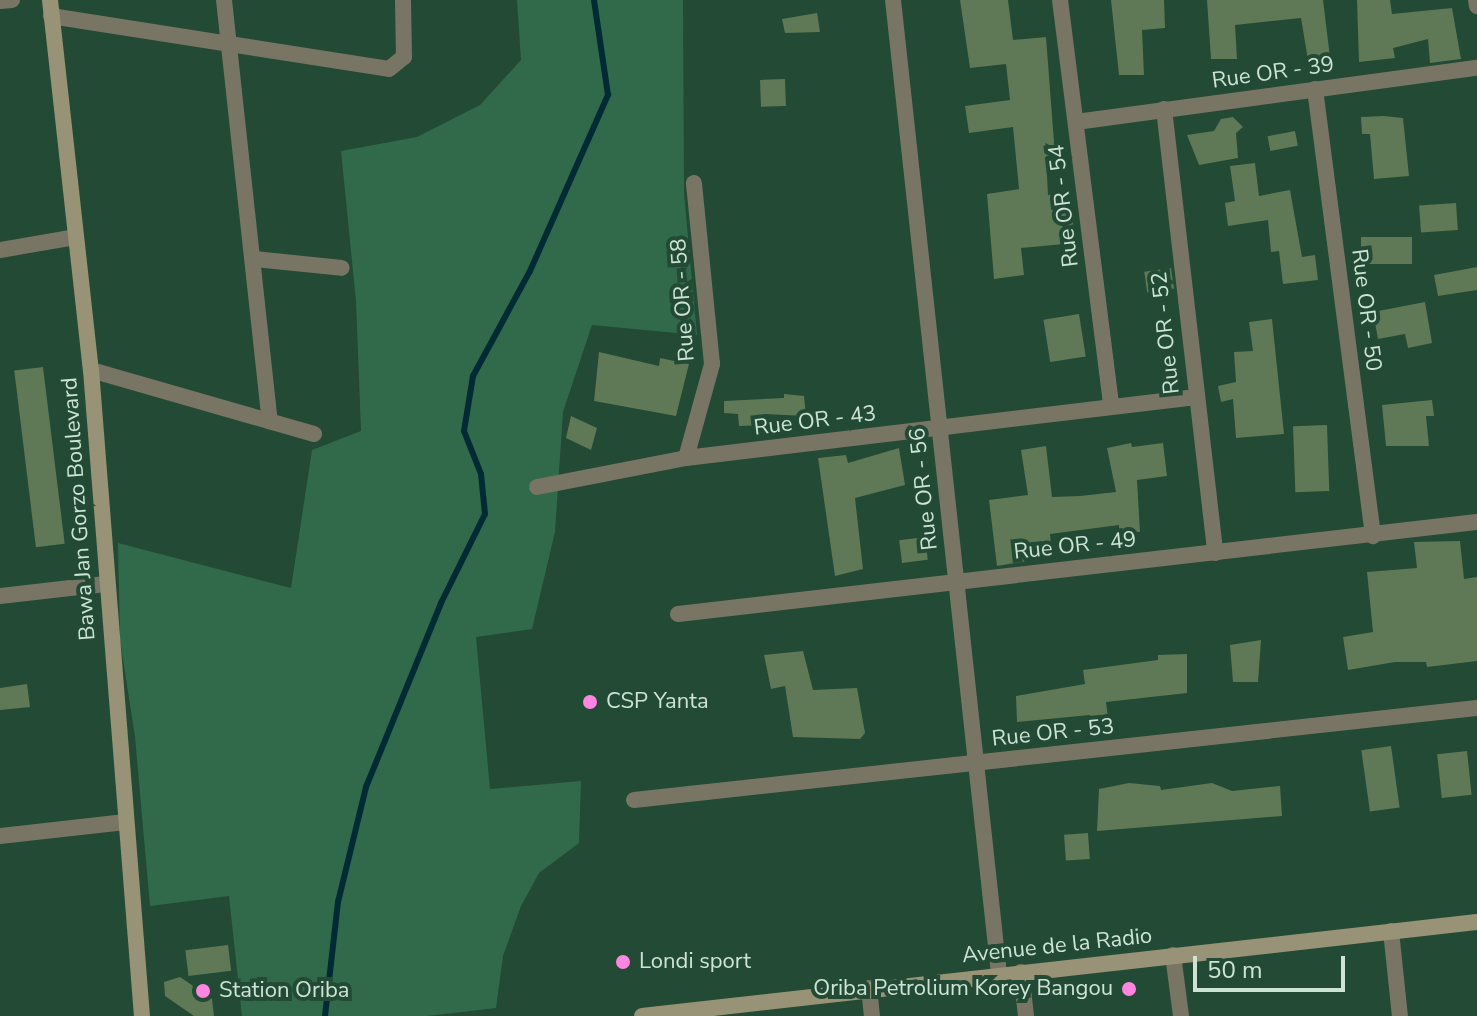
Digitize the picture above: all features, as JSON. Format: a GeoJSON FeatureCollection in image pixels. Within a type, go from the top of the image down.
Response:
{"type":"FeatureCollection","features":[{"type":"Feature","properties":{"kind":"main road","name":"Bawa Jan Gorzo Boulevard"},"geometry":{"type":"LineString","coordinates":[[50,8],[91,370],[105,584],[142,1016]]}},
{"type":"Feature","properties":{"kind":"main road","name":"Avenue de la Radio"},"geometry":{"type":"LineString","coordinates":[[642,1016],[683,1014],[869,988],[1477,922]]}},
{"type":"Feature","properties":{"kind":"street"},"geometry":{"type":"LineString","coordinates":[[0,1],[12,0]]}},
{"type":"Feature","properties":{"kind":"street"},"geometry":{"type":"LineString","coordinates":[[224,0],[270,421]]}},
{"type":"Feature","properties":{"kind":"street"},"geometry":{"type":"LineString","coordinates":[[50,8],[227,43],[389,69],[404,57],[403,0]]}},
{"type":"Feature","properties":{"kind":"street","name":"Rue OR - 56"},"geometry":{"type":"LineString","coordinates":[[893,0],[999,974]]}},
{"type":"Feature","properties":{"kind":"street","name":"Rue OR - 54"},"geometry":{"type":"LineString","coordinates":[[1060,0],[1111,406]]}},
{"type":"Feature","properties":{"kind":"street","name":"Rue OR - 39"},"geometry":{"type":"LineString","coordinates":[[1076,122],[1477,68]]}},
{"type":"Feature","properties":{"kind":"street","name":"Rue OR - 50"},"geometry":{"type":"LineString","coordinates":[[1315,89],[1373,536]]}},
{"type":"Feature","properties":{"kind":"street","name":"Rue OR - 52"},"geometry":{"type":"LineString","coordinates":[[1164,109],[1215,553]]}},
{"type":"Feature","properties":{"kind":"street","name":"Rue OR - 58"},"geometry":{"type":"LineString","coordinates":[[686,458],[712,364],[694,183]]}},
{"type":"Feature","properties":{"kind":"street"},"geometry":{"type":"LineString","coordinates":[[0,250],[75,237]]}},
{"type":"Feature","properties":{"kind":"street"},"geometry":{"type":"LineString","coordinates":[[254,259],[342,268]]}},
{"type":"Feature","properties":{"kind":"street"},"geometry":{"type":"LineString","coordinates":[[91,370],[314,434]]}},
{"type":"Feature","properties":{"kind":"street","name":"Rue OR - 43"},"geometry":{"type":"LineString","coordinates":[[537,487],[686,458],[1196,397]]}},
{"type":"Feature","properties":{"kind":"street","name":"Rue OR - 49"},"geometry":{"type":"LineString","coordinates":[[678,614],[1477,522]]}},
{"type":"Feature","properties":{"kind":"street"},"geometry":{"type":"LineString","coordinates":[[0,596],[105,584]]}},
{"type":"Feature","properties":{"kind":"street","name":"Rue OR - 53"},"geometry":{"type":"LineString","coordinates":[[634,800],[1477,708]]}},
{"type":"Feature","properties":{"kind":"street"},"geometry":{"type":"LineString","coordinates":[[0,836],[125,822]]}},
{"type":"Feature","properties":{"kind":"street"},"geometry":{"type":"LineString","coordinates":[[1391,931],[1400,1016]]}},
{"type":"Feature","properties":{"kind":"street"},"geometry":{"type":"LineString","coordinates":[[1173,955],[1181,1016]]}},
{"type":"Feature","properties":{"kind":"street"},"geometry":{"type":"LineString","coordinates":[[1021,972],[1026,1016]]}},
{"type":"Feature","properties":{"kind":"street"},"geometry":{"type":"LineString","coordinates":[[869,988],[872,1016]]}},
{"type":"Feature","properties":{"kind":"green space"},"geometry":{"type":"Polygon","coordinates":[[[517,0],[683,0],[684,193],[697,335],[592,325],[563,412],[555,532],[532,629],[476,637],[490,789],[581,781],[579,843],[539,873],[521,906],[503,956],[496,1008],[427,1016],[242,1016],[229,896],[150,906],[135,737],[120,640],[118,543],[291,588],[312,450],[361,431],[356,301],[341,151],[417,137],[480,105],[521,60],[517,0]]]}},
{"type":"Feature","properties":{"kind":"building"},"geometry":{"type":"Polygon","coordinates":[[[960,0],[1008,0],[1013,40],[1046,37],[1055,155],[1046,156],[1048,195],[1070,193],[1075,243],[1021,248],[1024,275],[994,279],[987,194],[1019,189],[1013,127],[969,133],[965,106],[1010,100],[1006,64],[970,68],[960,0]]]}},
{"type":"Feature","properties":{"kind":"building"},"geometry":{"type":"Polygon","coordinates":[[[1111,0],[1164,0],[1165,28],[1142,30],[1144,75],[1119,75],[1111,0]]]}},
{"type":"Feature","properties":{"kind":"building"},"geometry":{"type":"Polygon","coordinates":[[[1207,0],[1323,0],[1330,57],[1308,60],[1301,18],[1235,25],[1237,59],[1211,59],[1207,0]]]}},
{"type":"Feature","properties":{"kind":"building"},"geometry":{"type":"Polygon","coordinates":[[[1357,0],[1390,0],[1392,14],[1452,8],[1461,59],[1430,63],[1428,39],[1393,48],[1395,58],[1359,62],[1357,0]]]}},
{"type":"Feature","properties":{"kind":"building"},"geometry":{"type":"Polygon","coordinates":[[[817,13],[820,32],[785,33],[782,19],[817,13]]]}},
{"type":"Feature","properties":{"kind":"building"},"geometry":{"type":"Polygon","coordinates":[[[785,79],[786,106],[761,107],[760,80],[785,79]]]}},
{"type":"Feature","properties":{"kind":"building"},"geometry":{"type":"Polygon","coordinates":[[[1233,117],[1243,127],[1236,133],[1238,158],[1199,165],[1187,135],[1214,131],[1221,119],[1233,117]]]}},
{"type":"Feature","properties":{"kind":"building"},"geometry":{"type":"Polygon","coordinates":[[[1361,117],[1403,118],[1409,176],[1374,179],[1370,134],[1362,134],[1361,117]]]}},
{"type":"Feature","properties":{"kind":"building"},"geometry":{"type":"Polygon","coordinates":[[[1295,131],[1298,146],[1270,151],[1268,136],[1295,131]]]}},
{"type":"Feature","properties":{"kind":"building"},"geometry":{"type":"Polygon","coordinates":[[[1255,163],[1259,196],[1290,190],[1302,257],[1315,255],[1318,280],[1283,284],[1279,251],[1271,252],[1268,220],[1228,226],[1225,203],[1235,201],[1230,166],[1255,163]]]}},
{"type":"Feature","properties":{"kind":"building"},"geometry":{"type":"Polygon","coordinates":[[[1456,203],[1458,230],[1421,233],[1419,206],[1456,203]]]}},
{"type":"Feature","properties":{"kind":"building"},"geometry":{"type":"Polygon","coordinates":[[[1361,237],[1412,237],[1412,264],[1361,264],[1361,237]]]}},
{"type":"Feature","properties":{"kind":"building"},"geometry":{"type":"Polygon","coordinates":[[[1477,267],[1477,290],[1438,296],[1434,275],[1477,267]]]}},
{"type":"Feature","properties":{"kind":"building"},"geometry":{"type":"Polygon","coordinates":[[[1171,268],[1174,289],[1147,293],[1144,272],[1171,268]]]}},
{"type":"Feature","properties":{"kind":"building"},"geometry":{"type":"Polygon","coordinates":[[[1425,302],[1432,343],[1408,348],[1405,334],[1378,339],[1373,312],[1425,302]]]}},
{"type":"Feature","properties":{"kind":"building"},"geometry":{"type":"Polygon","coordinates":[[[1079,314],[1086,356],[1050,362],[1043,320],[1079,314]]]}},
{"type":"Feature","properties":{"kind":"building"},"geometry":{"type":"Polygon","coordinates":[[[1272,319],[1284,434],[1236,438],[1233,399],[1221,402],[1218,386],[1236,382],[1234,352],[1253,351],[1249,322],[1272,319]]]}},
{"type":"Feature","properties":{"kind":"building"},"geometry":{"type":"Polygon","coordinates":[[[599,352],[659,366],[660,358],[689,364],[676,416],[594,401],[599,352]]]}},
{"type":"Feature","properties":{"kind":"building"},"geometry":{"type":"Polygon","coordinates":[[[43,367],[65,544],[36,547],[14,371],[43,367]]]}},
{"type":"Feature","properties":{"kind":"building"},"geometry":{"type":"Polygon","coordinates":[[[784,394],[804,396],[806,416],[764,414],[764,425],[739,426],[738,414],[724,413],[724,401],[784,398],[784,394]]]}},
{"type":"Feature","properties":{"kind":"building"},"geometry":{"type":"Polygon","coordinates":[[[1432,400],[1434,416],[1426,416],[1429,446],[1386,446],[1382,405],[1432,400]]]}},
{"type":"Feature","properties":{"kind":"building"},"geometry":{"type":"Polygon","coordinates":[[[571,416],[597,428],[591,450],[566,438],[571,416]]]}},
{"type":"Feature","properties":{"kind":"building"},"geometry":{"type":"Polygon","coordinates":[[[1327,425],[1329,491],[1295,492],[1293,426],[1327,425]]]}},
{"type":"Feature","properties":{"kind":"building"},"geometry":{"type":"Polygon","coordinates":[[[1131,443],[1132,447],[1163,443],[1167,476],[1137,480],[1140,532],[1119,533],[1119,525],[1050,534],[1052,557],[997,566],[989,500],[1028,495],[1021,450],[1046,446],[1052,497],[1080,496],[1116,492],[1107,448],[1131,443]]]}},
{"type":"Feature","properties":{"kind":"building"},"geometry":{"type":"Polygon","coordinates":[[[899,448],[905,485],[855,498],[863,569],[835,576],[818,458],[846,455],[848,463],[899,448]]]}},
{"type":"Feature","properties":{"kind":"building"},"geometry":{"type":"Polygon","coordinates":[[[925,537],[928,560],[902,563],[899,540],[925,537]]]}},
{"type":"Feature","properties":{"kind":"building"},"geometry":{"type":"Polygon","coordinates":[[[1460,541],[1464,579],[1477,577],[1477,661],[1427,667],[1426,662],[1395,662],[1348,670],[1343,637],[1373,632],[1367,572],[1417,568],[1414,542],[1460,541]]]}},
{"type":"Feature","properties":{"kind":"building"},"geometry":{"type":"Polygon","coordinates":[[[1261,640],[1258,682],[1233,682],[1230,645],[1261,640]]]}},
{"type":"Feature","properties":{"kind":"building"},"geometry":{"type":"Polygon","coordinates":[[[803,651],[813,690],[857,688],[865,733],[860,739],[793,737],[785,686],[771,689],[764,655],[803,651]]]}},
{"type":"Feature","properties":{"kind":"building"},"geometry":{"type":"Polygon","coordinates":[[[1187,654],[1187,693],[1106,702],[1108,717],[1091,720],[1090,715],[1017,722],[1016,696],[1085,684],[1083,670],[1158,660],[1158,655],[1187,654]]]}},
{"type":"Feature","properties":{"kind":"building"},"geometry":{"type":"Polygon","coordinates":[[[27,684],[30,707],[0,710],[0,688],[27,684]]]}},
{"type":"Feature","properties":{"kind":"building"},"geometry":{"type":"Polygon","coordinates":[[[1391,746],[1400,807],[1370,812],[1361,750],[1391,746]]]}},
{"type":"Feature","properties":{"kind":"building"},"geometry":{"type":"Polygon","coordinates":[[[1467,751],[1472,795],[1442,798],[1437,754],[1467,751]]]}},
{"type":"Feature","properties":{"kind":"building"},"geometry":{"type":"Polygon","coordinates":[[[1129,783],[1160,786],[1161,790],[1212,783],[1232,791],[1280,786],[1282,816],[1097,831],[1099,789],[1129,783]]]}},
{"type":"Feature","properties":{"kind":"building"},"geometry":{"type":"Polygon","coordinates":[[[1088,833],[1090,859],[1066,861],[1064,835],[1088,833]]]}},
{"type":"Feature","properties":{"kind":"building"},"geometry":{"type":"Polygon","coordinates":[[[228,945],[231,971],[188,976],[185,950],[228,945]]]}},
{"type":"Feature","properties":{"kind":"building"},"geometry":{"type":"Polygon","coordinates":[[[180,977],[212,999],[214,1016],[194,1016],[165,996],[164,982],[180,977]]]}},
{"type":"Feature","properties":{"kind":"waterway"},"geometry":{"type":"LineString","coordinates":[[325,1016],[338,902],[366,787],[441,603],[485,514],[481,474],[464,431],[473,376],[530,271],[608,95],[594,0]]}},
{"type":"Feature","properties":{"kind":"place","name":"CSP Yanta"},"geometry":{"type":"Point","coordinates":[590,702]}},
{"type":"Feature","properties":{"kind":"place","name":"Londi sport"},"geometry":{"type":"Point","coordinates":[623,962]}},
{"type":"Feature","properties":{"kind":"place","name":"Oriba Petrolium Korey Bangou"},"geometry":{"type":"Point","coordinates":[1129,989]}},
{"type":"Feature","properties":{"kind":"place","name":"Station Oriba"},"geometry":{"type":"Point","coordinates":[203,991]}}]}
